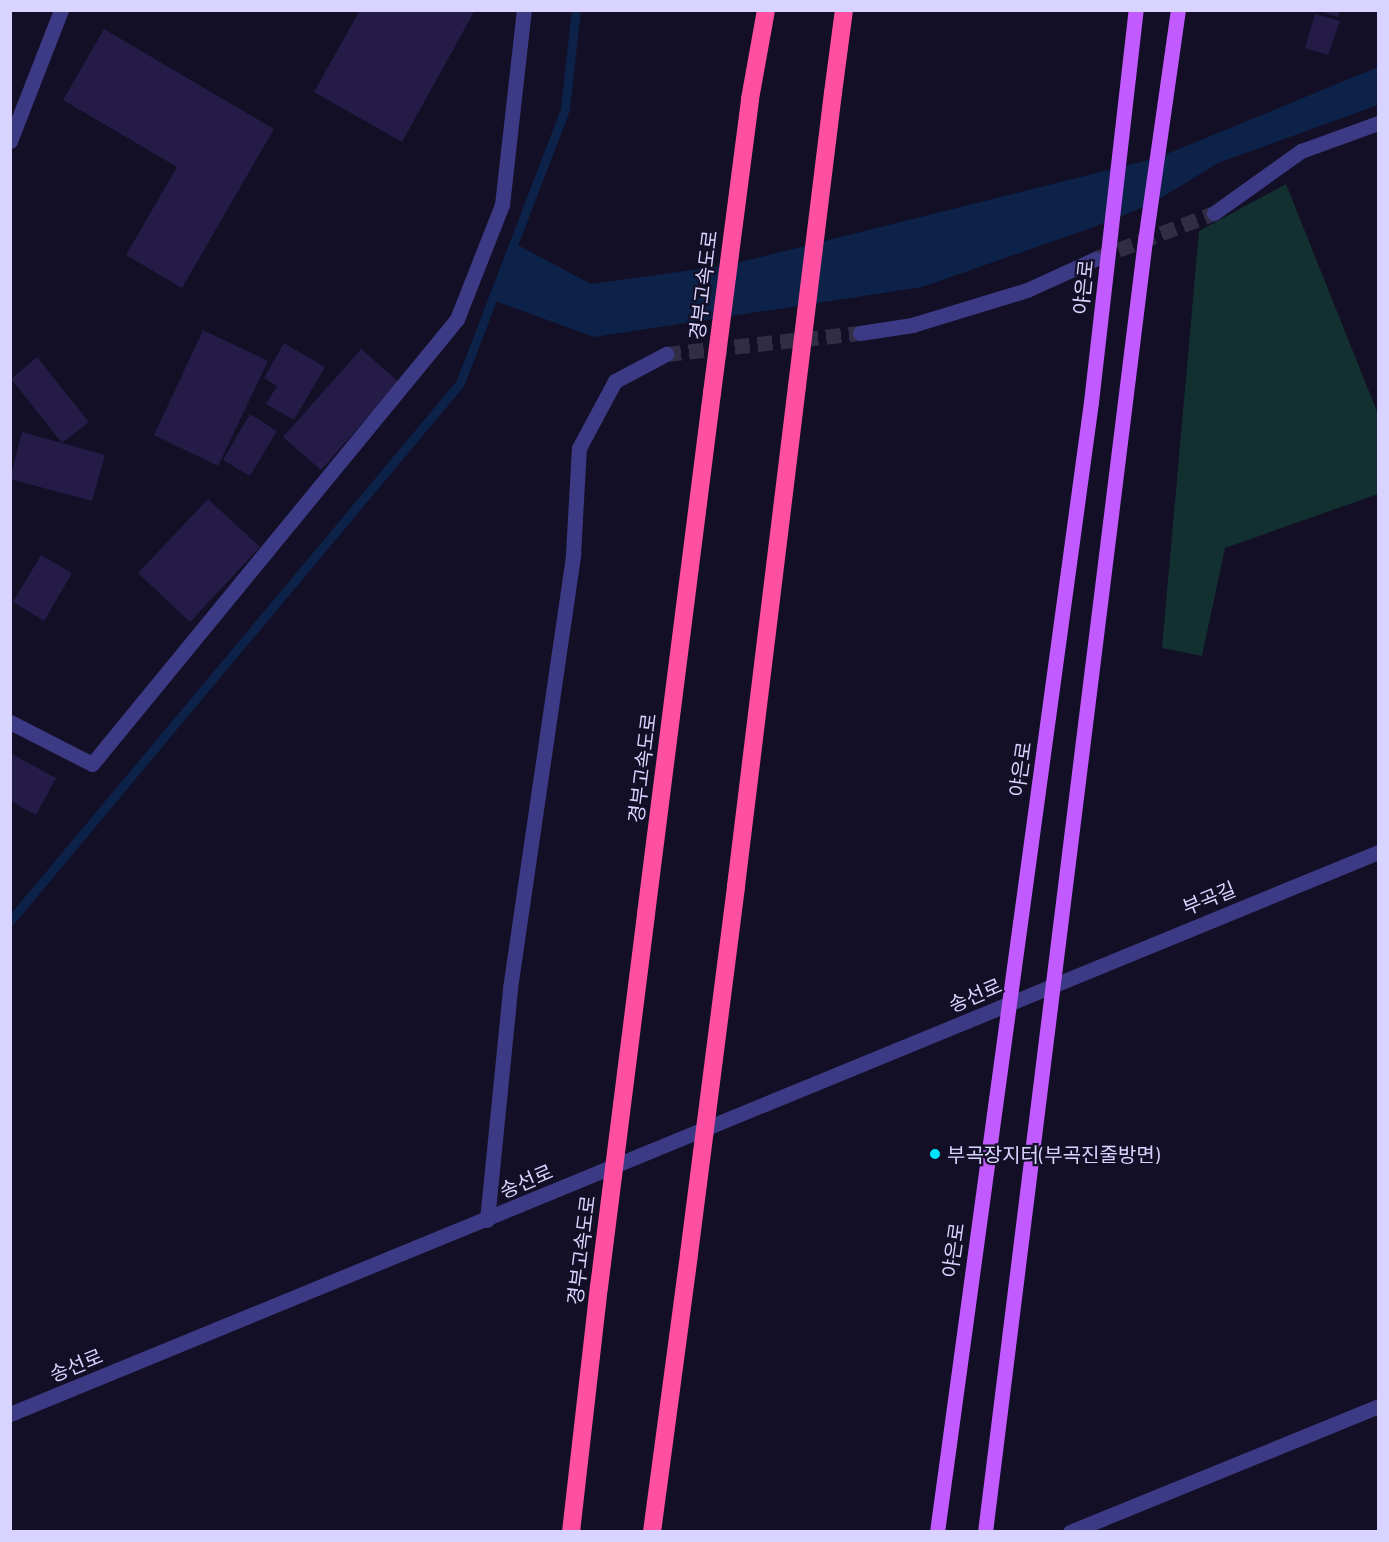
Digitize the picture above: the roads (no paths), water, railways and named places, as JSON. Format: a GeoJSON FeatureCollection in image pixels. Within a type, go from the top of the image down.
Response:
{"type":"FeatureCollection","features":[{"type":"Feature","properties":{"kind":"highway","name":"경부고속도로"},"geometry":{"type":"LineString","coordinates":[[571,1532],[599,1287],[712,393],[750,99],[766,10]]}},
{"type":"Feature","properties":{"kind":"highway"},"geometry":{"type":"LineString","coordinates":[[652,1532],[736,886],[844,10]]}},
{"type":"Feature","properties":{"kind":"main road","name":"야은로"},"geometry":{"type":"LineString","coordinates":[[937,1532],[1091,402],[1136,10]]}},
{"type":"Feature","properties":{"kind":"main road"},"geometry":{"type":"LineString","coordinates":[[985,1532],[1003,1359],[1056,984],[1144,241],[1178,10]]}},
{"type":"Feature","properties":{"kind":"street"},"geometry":{"type":"LineString","coordinates":[[10,141],[61,10]]}},
{"type":"Feature","properties":{"kind":"street"},"geometry":{"type":"LineString","coordinates":[[10,722],[92,764],[457,319],[502,205],[524,10]]}},
{"type":"Feature","properties":{"kind":"street"},"geometry":{"type":"LineString","coordinates":[[1214,213],[1301,151],[1378,123]]}},
{"type":"Feature","properties":{"kind":"street"},"geometry":{"type":"LineString","coordinates":[[860,333],[912,325],[1027,290],[1095,259]]}},
{"type":"Feature","properties":{"kind":"street"},"geometry":{"type":"LineString","coordinates":[[487,1220],[510,988],[573,554],[579,448],[615,381],[666,354]]}},
{"type":"Feature","properties":{"kind":"street","name":"부곡길"},"geometry":{"type":"LineString","coordinates":[[1056,984],[1378,852]]}},
{"type":"Feature","properties":{"kind":"street","name":"송선로"},"geometry":{"type":"LineString","coordinates":[[10,1414],[487,1220],[1056,984]]}},
{"type":"Feature","properties":{"kind":"street"},"geometry":{"type":"LineString","coordinates":[[1070,1532],[1378,1406]]}},
{"type":"Feature","properties":{"kind":"water"},"geometry":{"type":"Polygon","coordinates":[[[1378,67],[1378,105],[1218,163],[1151,204],[1091,228],[922,287],[594,337],[492,300],[514,243],[591,284],[729,265],[1157,158],[1378,67]]]}},
{"type":"Feature","properties":{"kind":"waterway"},"geometry":{"type":"LineString","coordinates":[[10,921],[460,383],[565,109],[576,10]]}},
{"type":"Feature","properties":{"kind":"tunnel"},"geometry":{"type":"LineString","coordinates":[[1097,258],[1214,213]]}},
{"type":"Feature","properties":{"kind":"tunnel"},"geometry":{"type":"LineString","coordinates":[[666,354],[860,333]]}},
{"type":"Feature","properties":{"kind":"place","name":"부곡장지터(부곡진줄방면)"},"geometry":{"type":"Point","coordinates":[935,1154]}}]}
